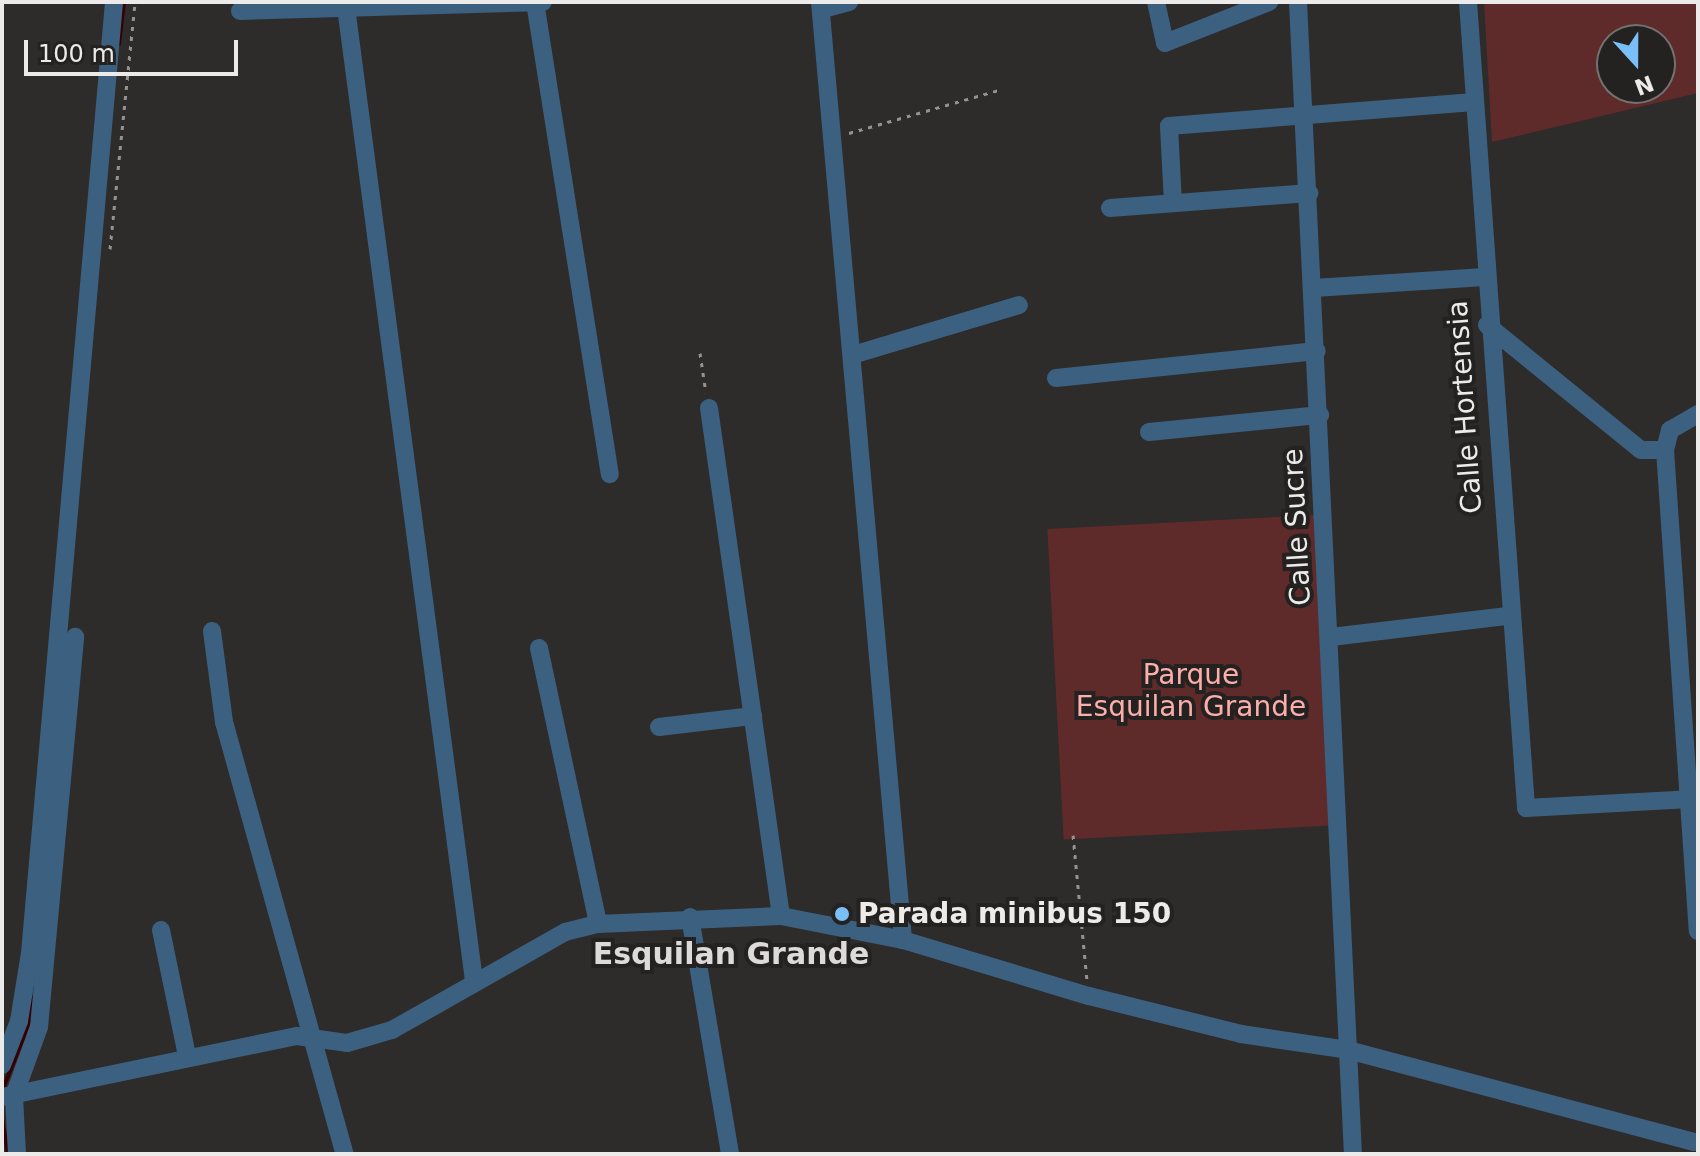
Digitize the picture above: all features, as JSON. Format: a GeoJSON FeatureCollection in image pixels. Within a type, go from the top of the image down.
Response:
{"type":"FeatureCollection","features":[{"type":"Feature","properties":{"kind":"street"},"geometry":{"type":"LineString","coordinates":[[2,1065],[19,1021],[30,953],[114,2]]}},
{"type":"Feature","properties":{"kind":"street"},"geometry":{"type":"LineString","coordinates":[[535,2],[610,474]]}},
{"type":"Feature","properties":{"kind":"street"},"geometry":{"type":"LineString","coordinates":[[240,11],[543,2]]}},
{"type":"Feature","properties":{"kind":"street"},"geometry":{"type":"LineString","coordinates":[[849,2],[821,5],[856,354],[903,940]]}},
{"type":"Feature","properties":{"kind":"street"},"geometry":{"type":"LineString","coordinates":[[1156,2],[1165,43],[1269,2]]}},
{"type":"Feature","properties":{"kind":"street","name":"Calle Sucre"},"geometry":{"type":"LineString","coordinates":[[1298,2],[1331,637],[1353,1154]]}},
{"type":"Feature","properties":{"kind":"street","name":"Calle Hortensia"},"geometry":{"type":"LineString","coordinates":[[1468,2],[1487,325],[1508,616],[1526,808],[1690,799]]}},
{"type":"Feature","properties":{"kind":"street"},"geometry":{"type":"LineString","coordinates":[[346,7],[474,980]]}},
{"type":"Feature","properties":{"kind":"street"},"geometry":{"type":"LineString","coordinates":[[1173,203],[1169,126],[1474,102]]}},
{"type":"Feature","properties":{"kind":"street"},"geometry":{"type":"LineString","coordinates":[[1110,208],[1309,193]]}},
{"type":"Feature","properties":{"kind":"street"},"geometry":{"type":"LineString","coordinates":[[1314,288],[1485,277]]}},
{"type":"Feature","properties":{"kind":"street"},"geometry":{"type":"LineString","coordinates":[[856,354],[1019,305]]}},
{"type":"Feature","properties":{"kind":"street"},"geometry":{"type":"LineString","coordinates":[[1487,325],[1641,450],[1665,450]]}},
{"type":"Feature","properties":{"kind":"street"},"geometry":{"type":"LineString","coordinates":[[1056,378],[1213,356],[1317,351]]}},
{"type":"Feature","properties":{"kind":"street"},"geometry":{"type":"LineString","coordinates":[[709,408],[781,916]]}},
{"type":"Feature","properties":{"kind":"street"},"geometry":{"type":"LineString","coordinates":[[1698,414],[1670,430],[1665,450],[1690,799],[1695,819],[1698,931]]}},
{"type":"Feature","properties":{"kind":"street"},"geometry":{"type":"LineString","coordinates":[[1149,432],[1320,415]]}},
{"type":"Feature","properties":{"kind":"street"},"geometry":{"type":"LineString","coordinates":[[1331,637],[1508,616]]}},
{"type":"Feature","properties":{"kind":"street"},"geometry":{"type":"LineString","coordinates":[[212,631],[227,737],[345,1154]]}},
{"type":"Feature","properties":{"kind":"street"},"geometry":{"type":"LineString","coordinates":[[17,1154],[8,1097],[39,1027],[75,637]]}},
{"type":"Feature","properties":{"kind":"street"},"geometry":{"type":"LineString","coordinates":[[539,648],[598,924]]}},
{"type":"Feature","properties":{"kind":"street"},"geometry":{"type":"LineString","coordinates":[[659,727],[753,716]]}},
{"type":"Feature","properties":{"kind":"street"},"geometry":{"type":"LineString","coordinates":[[8,1097],[187,1055],[297,1036],[347,1043],[392,1030],[474,980],[565,932],[598,924],[690,917],[781,916],[903,940],[1089,996],[1348,1050],[1696,1144]]}},
{"type":"Feature","properties":{"kind":"street"},"geometry":{"type":"LineString","coordinates":[[690,917],[730,1154]]}},
{"type":"Feature","properties":{"kind":"street"},"geometry":{"type":"LineString","coordinates":[[161,930],[187,1055]]}},
{"type":"Feature","properties":{"kind":"path"},"geometry":{"type":"LineString","coordinates":[[834,138],[1002,89]]}},
{"type":"Feature","properties":{"kind":"path"},"geometry":{"type":"LineString","coordinates":[[700,353],[709,408]]}},
{"type":"Feature","properties":{"kind":"path"},"geometry":{"type":"LineString","coordinates":[[1073,835],[1089,996]]}},
{"type":"Feature","properties":{"kind":"green space"},"geometry":{"type":"Polygon","coordinates":[[[1484,2],[1698,2],[1698,93],[1676,98],[1676,24],[1596,24],[1596,104],[1652,104],[1492,142],[1484,2]]]}},
{"type":"Feature","properties":{"kind":"green space","name":"Parque Esquilan Grande"},"geometry":{"type":"Polygon","coordinates":[[[1314,515],[1330,826],[1064,840],[1047,529],[1314,515]]]}},
{"type":"Feature","properties":{"kind":"waterway"},"geometry":{"type":"LineString","coordinates":[[119,44],[124,2]]}},
{"type":"Feature","properties":{"kind":"waterway"},"geometry":{"type":"LineString","coordinates":[[2,1091],[29,1024],[32,997]]}},
{"type":"Feature","properties":{"kind":"waterway"},"geometry":{"type":"LineString","coordinates":[[2,1119],[8,1154]]}},
{"type":"Feature","properties":{"kind":"place","name":"Parada minibus 150"},"geometry":{"type":"Point","coordinates":[842,914]}},
{"type":"Feature","properties":{"kind":"district","name":"Esquilan Grande"},"geometry":{"type":"Point","coordinates":[731,954]}}]}
